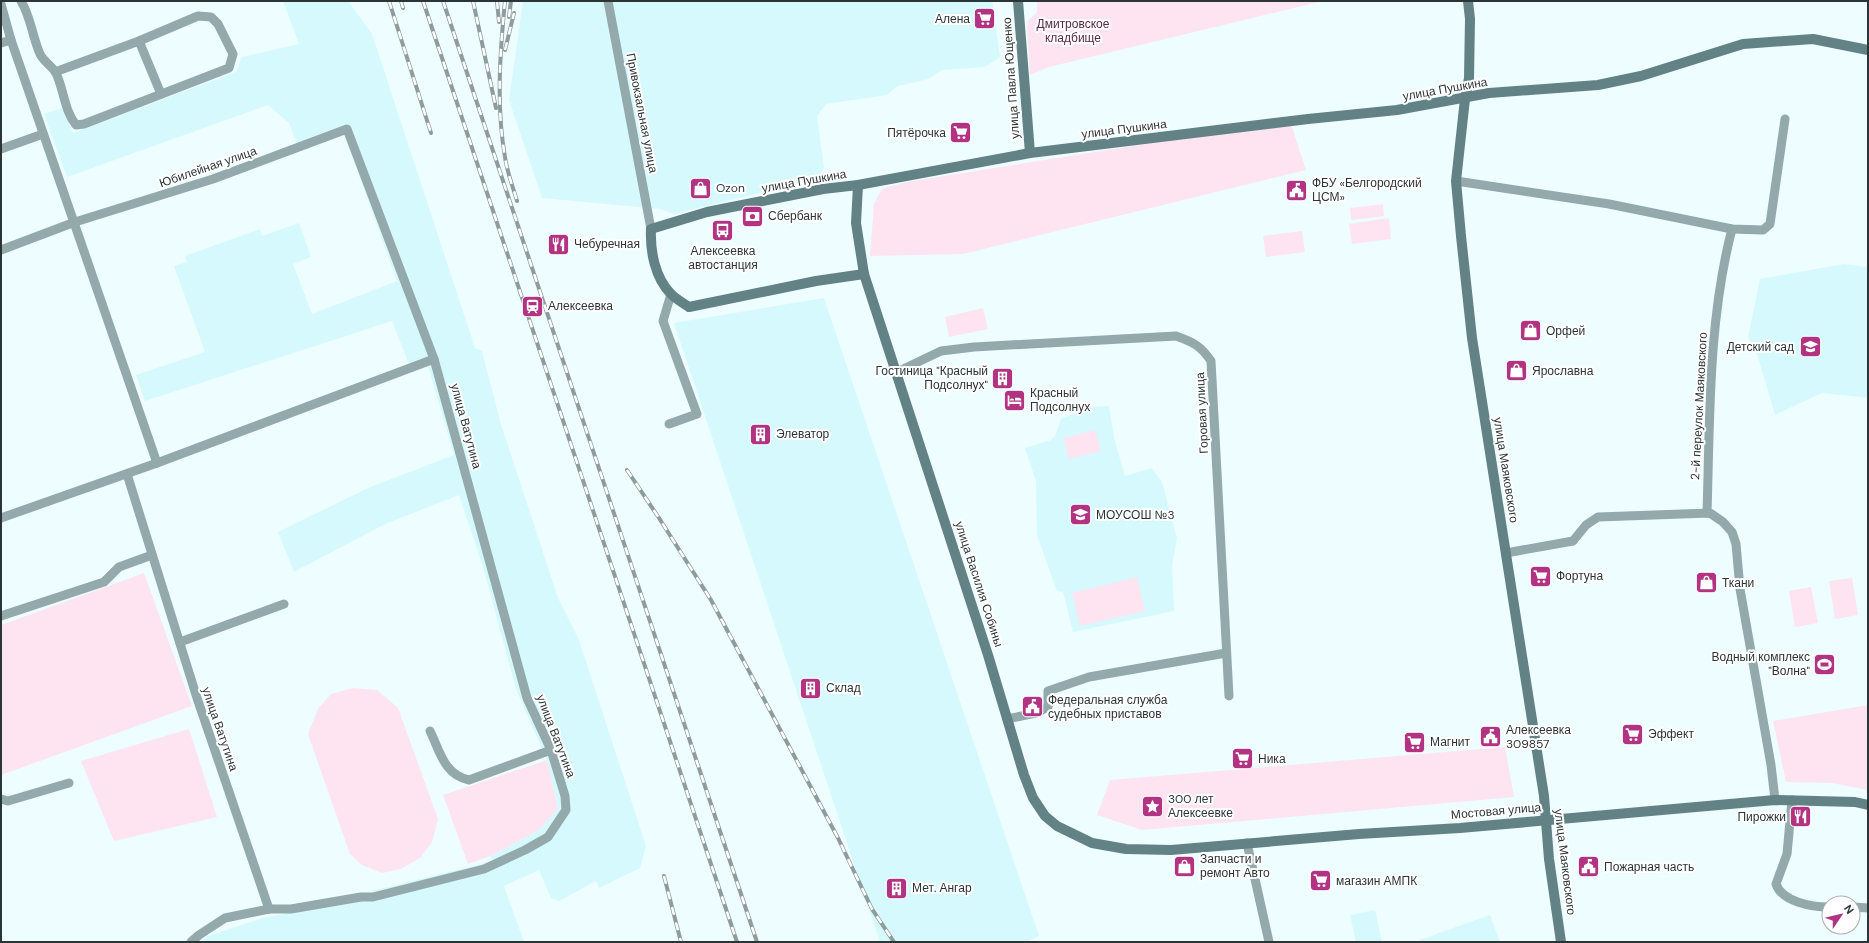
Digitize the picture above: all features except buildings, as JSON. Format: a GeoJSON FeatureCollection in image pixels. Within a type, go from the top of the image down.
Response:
{"type":"FeatureCollection","features":[{"type":"Feature","properties":{"kind":"street"},"geometry":{"type":"LineString","coordinates":[[21,1],[27,11],[40,54],[47,65],[55,72],[70,118],[76,125],[84,124],[229,68],[233,54],[218,24],[211,17],[198,16],[139,41],[55,72]]}},
{"type":"Feature","properties":{"kind":"street","name":"Привокзальная улица"},"geometry":{"type":"LineString","coordinates":[[608,1],[651,229]]}},
{"type":"Feature","properties":{"kind":"street","name":"улица Павла Ющенко"},"geometry":{"type":"LineString","coordinates":[[1018,1],[1030,153]]}},
{"type":"Feature","properties":{"kind":"street","name":"улица Маяковского"},"geometry":{"type":"LineString","coordinates":[[1468,1],[1470,19],[1470,64],[1456,181],[1472,338],[1544,796],[1549,859],[1562,942]]}},
{"type":"Feature","properties":{"kind":"street"},"geometry":{"type":"LineString","coordinates":[[1,4],[11,40],[157,463]]}},
{"type":"Feature","properties":{"kind":"street"},"geometry":{"type":"LineString","coordinates":[[1,43],[11,40]]}},
{"type":"Feature","properties":{"kind":"street","name":"улица Пушкина"},"geometry":{"type":"LineString","coordinates":[[651,229],[707,212],[823,189],[858,185],[1030,153],[1302,119],[1397,110],[1489,94],[1598,85],[1641,76],[1743,44],[1813,40],[1868,50]]}},
{"type":"Feature","properties":{"kind":"street"},"geometry":{"type":"LineString","coordinates":[[139,41],[161,94]]}},
{"type":"Feature","properties":{"kind":"street"},"geometry":{"type":"LineString","coordinates":[[1456,181],[1610,204],[1732,229],[1763,230],[1770,224],[1784,119]]}},
{"type":"Feature","properties":{"kind":"street","name":"Юбилейная улица"},"geometry":{"type":"LineString","coordinates":[[1,250],[75,222],[213,179],[347,129]]}},
{"type":"Feature","properties":{"kind":"street","name":"улица Ватутина"},"geometry":{"type":"LineString","coordinates":[[191,942],[225,918],[269,909],[291,909],[373,896],[484,869],[525,850],[548,837],[566,810],[565,796],[551,750],[527,698],[434,359],[347,129]]}},
{"type":"Feature","properties":{"kind":"street"},"geometry":{"type":"LineString","coordinates":[[1,149],[43,134]]}},
{"type":"Feature","properties":{"kind":"street","name":"улица Василия Собины"},"geometry":{"type":"LineString","coordinates":[[858,185],[856,223],[864,274],[897,372],[1033,798],[1045,816],[1057,826],[1092,843],[1126,850]]}},
{"type":"Feature","properties":{"kind":"street"},"geometry":{"type":"LineString","coordinates":[[651,229],[650,244],[657,270],[671,294],[689,307],[816,281],[864,274]]}},
{"type":"Feature","properties":{"kind":"street","name":"2-й переулок Маяковского"},"geometry":{"type":"LineString","coordinates":[[1707,513],[1712,352],[1727,249],[1732,229]]}},
{"type":"Feature","properties":{"kind":"street"},"geometry":{"type":"LineString","coordinates":[[669,424],[697,414],[663,321],[671,294]]}},
{"type":"Feature","properties":{"kind":"street","name":"Горовая улица"},"geometry":{"type":"LineString","coordinates":[[897,372],[941,351],[974,347],[1176,336],[1191,342],[1204,350],[1211,361],[1229,696]]}},
{"type":"Feature","properties":{"kind":"street"},"geometry":{"type":"LineString","coordinates":[[1,518],[157,463],[434,359]]}},
{"type":"Feature","properties":{"kind":"street","name":"улица Ватутина"},"geometry":{"type":"LineString","coordinates":[[127,474],[197,698],[269,909]]}},
{"type":"Feature","properties":{"kind":"street"},"geometry":{"type":"LineString","coordinates":[[1506,553],[1573,541],[1586,525],[1598,517],[1707,513],[1716,516],[1728,526],[1732,532],[1736,544],[1740,589],[1771,765],[1775,800]]}},
{"type":"Feature","properties":{"kind":"street"},"geometry":{"type":"LineString","coordinates":[[1,616],[104,582],[119,567],[152,554]]}},
{"type":"Feature","properties":{"kind":"street"},"geometry":{"type":"LineString","coordinates":[[180,642],[284,604]]}},
{"type":"Feature","properties":{"kind":"street"},"geometry":{"type":"LineString","coordinates":[[1007,719],[1036,713],[1048,707],[1048,691],[1089,677],[1226,653]]}},
{"type":"Feature","properties":{"kind":"street"},"geometry":{"type":"LineString","coordinates":[[430,731],[448,769],[458,778],[469,780],[551,750]]}},
{"type":"Feature","properties":{"kind":"street"},"geometry":{"type":"LineString","coordinates":[[1,799],[8,801],[69,783]]}},
{"type":"Feature","properties":{"kind":"street","name":"Мостовая улица"},"geometry":{"type":"LineString","coordinates":[[1126,850],[1171,850],[1247,843],[1460,828],[1775,800],[1855,802],[1868,805]]}},
{"type":"Feature","properties":{"kind":"street"},"geometry":{"type":"LineString","coordinates":[[1792,800],[1787,854],[1776,884],[1779,892],[1792,900],[1821,907]]}},
{"type":"Feature","properties":{"kind":"street"},"geometry":{"type":"LineString","coordinates":[[1247,843],[1269,942]]}},
{"type":"Feature","properties":{"kind":"shaded area"},"geometry":{"type":"Polygon","coordinates":[[[283,1],[348,1],[372,34],[475,348],[482,351],[500,421],[558,598],[579,640],[646,846],[640,868],[599,888],[596,881],[559,901],[551,898],[539,870],[504,886],[524,942],[202,942],[208,936],[263,918],[373,897],[372,891],[493,861],[491,856],[539,830],[558,809],[547,760],[516,689],[483,567],[459,495],[385,524],[294,572],[278,532],[368,488],[454,455],[428,366],[412,372],[392,321],[145,401],[136,375],[205,352],[174,266],[187,262],[185,256],[260,229],[262,236],[299,223],[311,257],[293,264],[312,314],[397,281],[342,128],[297,144],[289,123],[268,105],[67,177],[44,114],[62,108],[73,133],[236,72],[242,57],[299,44],[283,1]]]}},
{"type":"Feature","properties":{"kind":"shaded area"},"geometry":{"type":"Polygon","coordinates":[[[523,1],[992,1],[1000,57],[985,67],[942,70],[928,79],[898,86],[887,95],[826,104],[817,116],[824,168],[816,179],[674,214],[660,209],[542,198],[509,100],[523,1]]]}},
{"type":"Feature","properties":{"kind":"shaded area","name":"Детский сад"},"geometry":{"type":"Polygon","coordinates":[[[1844,264],[1868,267],[1868,398],[1822,393],[1775,415],[1758,357],[1748,337],[1760,279],[1844,264]]]}},
{"type":"Feature","properties":{"kind":"shaded area","name":"Элеватор"},"geometry":{"type":"Polygon","coordinates":[[[824,298],[1039,936],[1026,942],[880,942],[674,323],[824,298]]]}},
{"type":"Feature","properties":{"kind":"shaded area"},"geometry":{"type":"Polygon","coordinates":[[[1109,406],[1114,438],[1125,476],[1152,468],[1162,482],[1177,538],[1172,566],[1174,611],[1073,632],[1063,592],[1057,591],[1037,535],[1036,481],[1025,448],[1051,440],[1055,436],[1061,419],[1093,407],[1109,406]]]}},
{"type":"Feature","properties":{"kind":"shaded area"},"geometry":{"type":"Polygon","coordinates":[[[1375,910],[1382,942],[1356,942],[1350,915],[1375,910]]]}},
{"type":"Feature","properties":{"kind":"shaded area"},"geometry":{"type":"Polygon","coordinates":[[[1490,915],[1500,942],[1401,942],[1417,941],[1490,915]]]}},
{"type":"Feature","properties":{"kind":"green space","name":"Дмитровское кладбище"},"geometry":{"type":"Polygon","coordinates":[[[1037,1],[1323,1],[1049,67],[1030,75],[1027,28],[1028,21],[1037,12],[1037,1]]]}},
{"type":"Feature","properties":{"kind":"green space"},"geometry":{"type":"Polygon","coordinates":[[[1290,121],[1306,170],[963,254],[870,256],[874,203],[883,188],[912,181],[1290,121]]]}},
{"type":"Feature","properties":{"kind":"green space"},"geometry":{"type":"Polygon","coordinates":[[[1383,204],[1384,216],[1351,220],[1350,208],[1383,204]]]}},
{"type":"Feature","properties":{"kind":"green space"},"geometry":{"type":"Polygon","coordinates":[[[1389,218],[1391,239],[1352,244],[1349,224],[1389,218]]]}},
{"type":"Feature","properties":{"kind":"green space"},"geometry":{"type":"Polygon","coordinates":[[[1302,231],[1305,252],[1266,257],[1263,236],[1302,231]]]}},
{"type":"Feature","properties":{"kind":"green space"},"geometry":{"type":"Polygon","coordinates":[[[983,308],[988,329],[949,337],[945,317],[983,308]]]}},
{"type":"Feature","properties":{"kind":"green space"},"geometry":{"type":"Polygon","coordinates":[[[1095,430],[1101,451],[1069,459],[1063,438],[1095,430]]]}},
{"type":"Feature","properties":{"kind":"green space"},"geometry":{"type":"Polygon","coordinates":[[[144,573],[192,706],[1,775],[1,625],[144,573]]]}},
{"type":"Feature","properties":{"kind":"green space"},"geometry":{"type":"Polygon","coordinates":[[[1137,577],[1145,611],[1080,626],[1072,593],[1137,577]]]}},
{"type":"Feature","properties":{"kind":"green space"},"geometry":{"type":"Polygon","coordinates":[[[1852,578],[1858,615],[1835,619],[1829,581],[1852,578]]]}},
{"type":"Feature","properties":{"kind":"green space"},"geometry":{"type":"Polygon","coordinates":[[[1811,587],[1818,623],[1795,627],[1789,591],[1811,587]]]}},
{"type":"Feature","properties":{"kind":"green space"},"geometry":{"type":"Polygon","coordinates":[[[353,688],[377,690],[398,708],[438,819],[432,842],[420,858],[401,869],[382,873],[362,865],[350,854],[308,734],[318,709],[331,694],[353,688]]]}},
{"type":"Feature","properties":{"kind":"green space"},"geometry":{"type":"Polygon","coordinates":[[[1868,705],[1868,790],[1832,783],[1786,782],[1773,721],[1868,705]]]}},
{"type":"Feature","properties":{"kind":"green space"},"geometry":{"type":"Polygon","coordinates":[[[189,729],[217,817],[114,841],[81,761],[189,729]]]}},
{"type":"Feature","properties":{"kind":"green space"},"geometry":{"type":"Polygon","coordinates":[[[1505,747],[1514,797],[1142,830],[1097,815],[1110,780],[1505,747]]]}},
{"type":"Feature","properties":{"kind":"green space"},"geometry":{"type":"Polygon","coordinates":[[[547,760],[558,809],[539,830],[491,856],[468,864],[443,795],[547,760]]]}},
{"type":"Feature","properties":{"kind":"railway"},"geometry":{"type":"LineString","coordinates":[[389,1],[431,133]]}},
{"type":"Feature","properties":{"kind":"railway"},"geometry":{"type":"LineString","coordinates":[[401,1],[403,8]]}},
{"type":"Feature","properties":{"kind":"railway"},"geometry":{"type":"LineString","coordinates":[[423,1],[737,942]]}},
{"type":"Feature","properties":{"kind":"railway"},"geometry":{"type":"LineString","coordinates":[[443,1],[757,942]]}},
{"type":"Feature","properties":{"kind":"railway"},"geometry":{"type":"LineString","coordinates":[[473,1],[496,108]]}},
{"type":"Feature","properties":{"kind":"railway"},"geometry":{"type":"LineString","coordinates":[[497,1],[499,22]]}},
{"type":"Feature","properties":{"kind":"railway"},"geometry":{"type":"LineString","coordinates":[[505,1],[500,59],[500,118],[506,163],[517,201]]}},
{"type":"Feature","properties":{"kind":"railway"},"geometry":{"type":"LineString","coordinates":[[509,17],[511,1]]}},
{"type":"Feature","properties":{"kind":"railway"},"geometry":{"type":"LineString","coordinates":[[505,50],[514,13]]}},
{"type":"Feature","properties":{"kind":"railway"},"geometry":{"type":"LineString","coordinates":[[627,470],[711,600],[838,838],[872,909],[894,942]]}},
{"type":"Feature","properties":{"kind":"railway"},"geometry":{"type":"LineString","coordinates":[[664,876],[681,942]]}},
{"type":"Feature","properties":{"kind":"place","name":"Алена"},"geometry":{"type":"Point","coordinates":[985,19]}},
{"type":"Feature","properties":{"kind":"place","name":"Пятёрочка"},"geometry":{"type":"Point","coordinates":[961,133]}},
{"type":"Feature","properties":{"kind":"place","name":"Ozon"},"geometry":{"type":"Point","coordinates":[700,188]}},
{"type":"Feature","properties":{"kind":"place","name":"ФБУ «Белгородский ЦСМ»"},"geometry":{"type":"Point","coordinates":[1297,190]}},
{"type":"Feature","properties":{"kind":"place","name":"Сбербанк"},"geometry":{"type":"Point","coordinates":[753,216]}},
{"type":"Feature","properties":{"kind":"place","name":"Алексеевка автостанция"},"geometry":{"type":"Point","coordinates":[723,230]}},
{"type":"Feature","properties":{"kind":"place","name":"Чебуречная"},"geometry":{"type":"Point","coordinates":[558,244]}},
{"type":"Feature","properties":{"kind":"place","name":"Алексеевка"},"geometry":{"type":"Point","coordinates":[532,306]}},
{"type":"Feature","properties":{"kind":"place","name":"Орфей"},"geometry":{"type":"Point","coordinates":[1530,331]}},
{"type":"Feature","properties":{"kind":"place","name":"Детский сад"},"geometry":{"type":"Point","coordinates":[1810,347]}},
{"type":"Feature","properties":{"kind":"place","name":"Ярославна"},"geometry":{"type":"Point","coordinates":[1516,371]}},
{"type":"Feature","properties":{"kind":"place","name":"Гостиница \"Красный Подсолнух\""},"geometry":{"type":"Point","coordinates":[1003,378]}},
{"type":"Feature","properties":{"kind":"place","name":"Красный Подсолнух"},"geometry":{"type":"Point","coordinates":[1015,400]}},
{"type":"Feature","properties":{"kind":"place","name":"Элеватор"},"geometry":{"type":"Point","coordinates":[760,434]}},
{"type":"Feature","properties":{"kind":"place","name":"МОУСОШ №3"},"geometry":{"type":"Point","coordinates":[1080,515]}},
{"type":"Feature","properties":{"kind":"place","name":"Фортуна"},"geometry":{"type":"Point","coordinates":[1540,576]}},
{"type":"Feature","properties":{"kind":"place","name":"Ткани"},"geometry":{"type":"Point","coordinates":[1707,583]}},
{"type":"Feature","properties":{"kind":"place","name":"Водный комплекс \"Волна\""},"geometry":{"type":"Point","coordinates":[1825,664]}},
{"type":"Feature","properties":{"kind":"place","name":"Склад"},"geometry":{"type":"Point","coordinates":[810,688]}},
{"type":"Feature","properties":{"kind":"place","name":"Федеральная служба судебных приставов"},"geometry":{"type":"Point","coordinates":[1032,707]}},
{"type":"Feature","properties":{"kind":"place","name":"Эффект"},"geometry":{"type":"Point","coordinates":[1632,734]}},
{"type":"Feature","properties":{"kind":"place","name":"Алексеевка 309857"},"geometry":{"type":"Point","coordinates":[1490,737]}},
{"type":"Feature","properties":{"kind":"place","name":"Магнит"},"geometry":{"type":"Point","coordinates":[1415,742]}},
{"type":"Feature","properties":{"kind":"place","name":"Ника"},"geometry":{"type":"Point","coordinates":[1243,759]}},
{"type":"Feature","properties":{"kind":"place","name":"300 лет Алексеевке"},"geometry":{"type":"Point","coordinates":[1152,806]}},
{"type":"Feature","properties":{"kind":"place","name":"Пирожки"},"geometry":{"type":"Point","coordinates":[1801,817]}},
{"type":"Feature","properties":{"kind":"place","name":"Запчасти и ремонт Авто"},"geometry":{"type":"Point","coordinates":[1184,866]}},
{"type":"Feature","properties":{"kind":"place","name":"Пожарная часть"},"geometry":{"type":"Point","coordinates":[1588,867]}},
{"type":"Feature","properties":{"kind":"place","name":"магазин АМПК"},"geometry":{"type":"Point","coordinates":[1321,881]}},
{"type":"Feature","properties":{"kind":"place","name":"Мет. Ангар"},"geometry":{"type":"Point","coordinates":[897,888]}}]}
